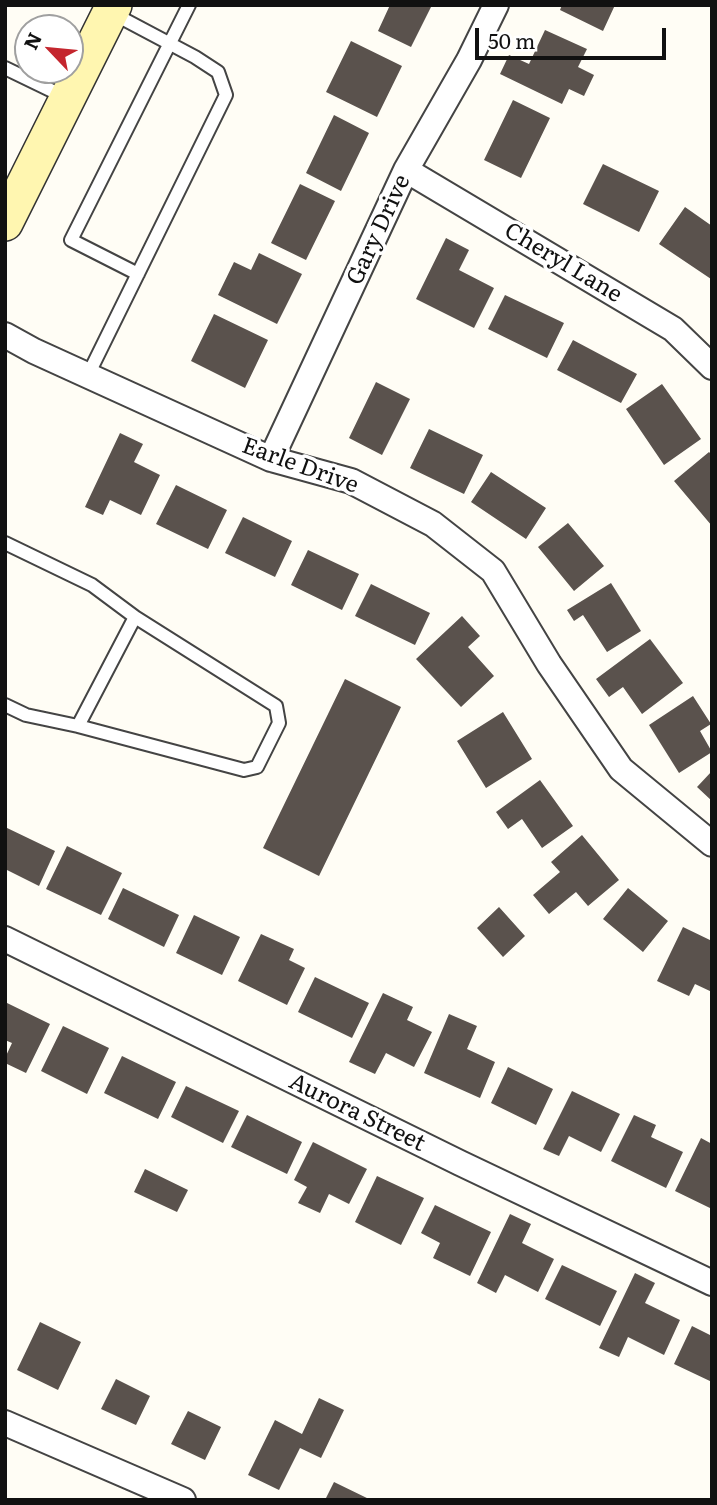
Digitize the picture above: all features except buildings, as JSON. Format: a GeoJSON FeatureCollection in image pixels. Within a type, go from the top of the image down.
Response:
{"type":"FeatureCollection","features":[{"type":"Feature","properties":{"kind":"main road"},"geometry":{"type":"LineString","coordinates":[[5,223],[112,9]]}},
{"type":"Feature","properties":{"kind":"street","name":"Gary Drive"},"geometry":{"type":"LineString","coordinates":[[271,459],[406,170],[469,60],[496,5]]}},
{"type":"Feature","properties":{"kind":"street","name":"Cheryl Lane"},"geometry":{"type":"LineString","coordinates":[[406,170],[673,329],[712,367]]}},
{"type":"Feature","properties":{"kind":"street","name":"Earle Drive"},"geometry":{"type":"LineString","coordinates":[[5,335],[271,459],[352,481],[433,524],[493,570],[549,664],[621,769],[712,844]]}},
{"type":"Feature","properties":{"kind":"street","name":"Aurora Street"},"geometry":{"type":"LineString","coordinates":[[5,939],[460,1163],[712,1283]]}},
{"type":"Feature","properties":{"kind":"street"},"geometry":{"type":"LineString","coordinates":[[5,1423],[183,1500]]}},
{"type":"Feature","properties":{"kind":"lane"},"geometry":{"type":"LineString","coordinates":[[138,274],[71,240],[188,5]]}},
{"type":"Feature","properties":{"kind":"lane"},"geometry":{"type":"LineString","coordinates":[[88,375],[226,95],[218,72],[112,9]]}},
{"type":"Feature","properties":{"kind":"lane"},"geometry":{"type":"LineString","coordinates":[[5,68],[68,98]]}},
{"type":"Feature","properties":{"kind":"lane"},"geometry":{"type":"LineString","coordinates":[[5,543],[92,586],[135,617],[276,706],[279,723],[257,766],[244,771],[78,726],[26,715],[5,705]]}},
{"type":"Feature","properties":{"kind":"lane"},"geometry":{"type":"LineString","coordinates":[[78,726],[135,617]]}}]}
